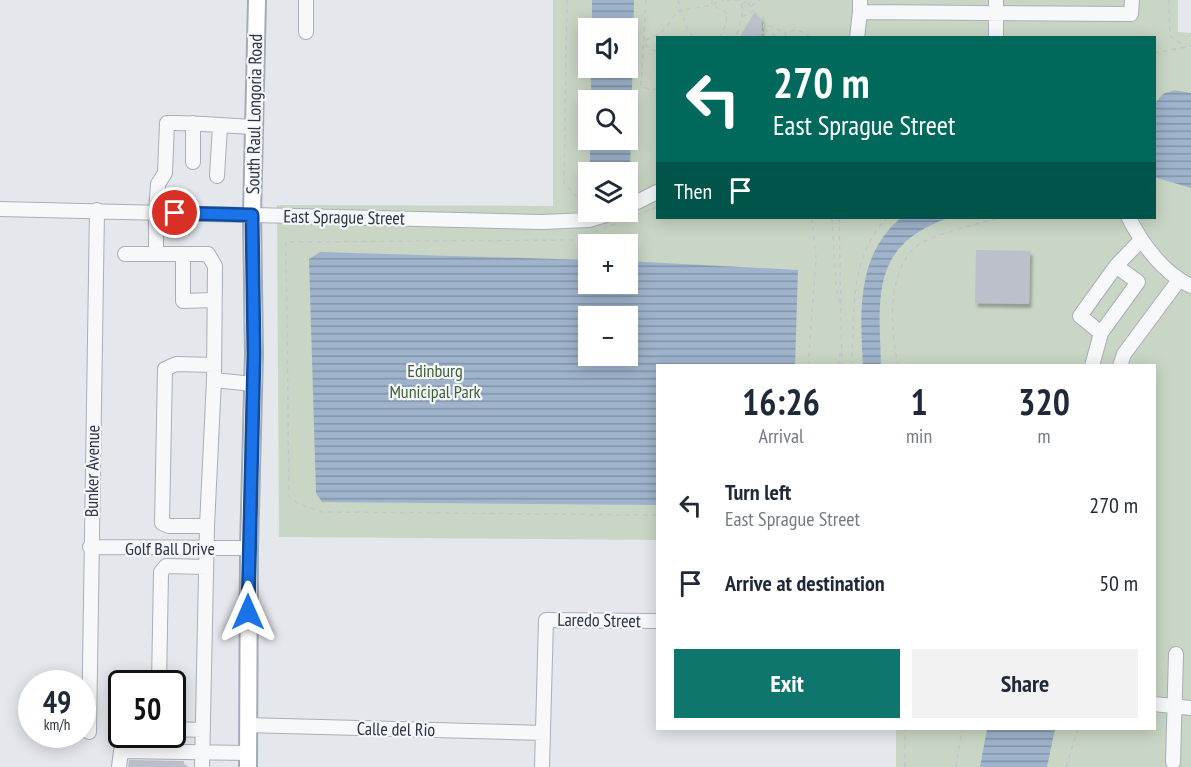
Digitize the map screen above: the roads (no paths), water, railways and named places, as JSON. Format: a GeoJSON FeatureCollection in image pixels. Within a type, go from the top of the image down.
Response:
{"type":"FeatureCollection","features":[{"type":"Feature","properties":{"kind":"main road","name":"South Raul Longoria Road"},"geometry":{"type":"LineString","coordinates":[[248,760],[256,0]]}},
{"type":"Feature","properties":{"kind":"street"},"geometry":{"type":"LineString","coordinates":[[306,0],[306,32]]}},
{"type":"Feature","properties":{"kind":"street"},"geometry":{"type":"LineString","coordinates":[[857,36],[860,6],[996,7],[1131,14],[1132,0]]}},
{"type":"Feature","properties":{"kind":"street"},"geometry":{"type":"LineString","coordinates":[[996,7],[996,36]]}},
{"type":"Feature","properties":{"kind":"street"},"geometry":{"type":"LineString","coordinates":[[156,254],[158,184],[165,173],[167,123],[211,123],[220,126],[254,127]]}},
{"type":"Feature","properties":{"kind":"street"},"geometry":{"type":"LineString","coordinates":[[193,123],[193,162]]}},
{"type":"Feature","properties":{"kind":"street"},"geometry":{"type":"LineString","coordinates":[[217,176],[220,126]]}},
{"type":"Feature","properties":{"kind":"street"},"geometry":{"type":"LineString","coordinates":[[638,202],[656,192]]}},
{"type":"Feature","properties":{"kind":"street","name":"East Sprague Street"},"geometry":{"type":"LineString","coordinates":[[0,209],[542,222],[578,220]]}},
{"type":"Feature","properties":{"kind":"street","name":"Bunker Avenue"},"geometry":{"type":"LineString","coordinates":[[89,670],[97,210]]}},
{"type":"Feature","properties":{"kind":"street"},"geometry":{"type":"LineString","coordinates":[[1121,364],[1124,354],[1185,283],[1141,240],[1130,219]]}},
{"type":"Feature","properties":{"kind":"street"},"geometry":{"type":"LineString","coordinates":[[1101,333],[1080,316],[1116,266],[1141,240]]}},
{"type":"Feature","properties":{"kind":"street"},"geometry":{"type":"LineString","coordinates":[[125,254],[208,254],[215,266],[214,380],[207,526],[202,767]]}},
{"type":"Feature","properties":{"kind":"street"},"geometry":{"type":"LineString","coordinates":[[183,254],[183,301],[214,300]]}},
{"type":"Feature","properties":{"kind":"street"},"geometry":{"type":"LineString","coordinates":[[1093,364],[1101,333],[1138,282],[1116,266]]}},
{"type":"Feature","properties":{"kind":"street"},"geometry":{"type":"LineString","coordinates":[[207,526],[169,526],[162,523],[165,369],[176,364],[214,365]]}},
{"type":"Feature","properties":{"kind":"street"},"geometry":{"type":"LineString","coordinates":[[214,380],[253,384]]}},
{"type":"Feature","properties":{"kind":"street","name":"Golf Ball Drive"},"geometry":{"type":"LineString","coordinates":[[90,547],[249,548]]}},
{"type":"Feature","properties":{"kind":"street"},"geometry":{"type":"LineString","coordinates":[[159,670],[161,572],[166,566],[206,567]]}},
{"type":"Feature","properties":{"kind":"street","name":"Laredo Street"},"geometry":{"type":"LineString","coordinates":[[543,733],[546,620],[656,621]]}},
{"type":"Feature","properties":{"kind":"street"},"geometry":{"type":"LineString","coordinates":[[1173,762],[1176,654]]}},
{"type":"Feature","properties":{"kind":"street"},"geometry":{"type":"LineString","coordinates":[[1156,704],[1191,708]]}},
{"type":"Feature","properties":{"kind":"street","name":"Calle del Rio"},"geometry":{"type":"LineString","coordinates":[[248,725],[543,733]]}},
{"type":"Feature","properties":{"kind":"street"},"geometry":{"type":"LineString","coordinates":[[186,729],[203,730]]}},
{"type":"Feature","properties":{"kind":"street"},"geometry":{"type":"LineString","coordinates":[[542,767],[543,733]]}},
{"type":"Feature","properties":{"kind":"street"},"geometry":{"type":"LineString","coordinates":[[119,767],[121,751],[203,752],[248,760]]}},
{"type":"Feature","properties":{"kind":"water"},"geometry":{"type":"Polygon","coordinates":[[[592,0],[634,0],[634,18],[592,18],[592,0]]]}},
{"type":"Feature","properties":{"kind":"water"},"geometry":{"type":"Polygon","coordinates":[[[591,78],[632,78],[632,90],[591,90],[591,78]]]}},
{"type":"Feature","properties":{"kind":"water"},"geometry":{"type":"Polygon","coordinates":[[[1174,90],[1191,93],[1191,188],[1156,178],[1156,102],[1163,94],[1174,90]]]}},
{"type":"Feature","properties":{"kind":"water"},"geometry":{"type":"Polygon","coordinates":[[[590,150],[631,150],[630,162],[590,162],[590,150]]]}},
{"type":"Feature","properties":{"kind":"water"},"geometry":{"type":"Polygon","coordinates":[[[900,219],[946,219],[923,230],[904,243],[892,259],[884,276],[881,296],[881,364],[863,364],[861,326],[864,286],[868,267],[886,233],[900,219]]]}},
{"type":"Feature","properties":{"kind":"water"},"geometry":{"type":"Polygon","coordinates":[[[320,252],[578,260],[578,294],[638,294],[638,262],[798,270],[795,364],[656,364],[656,505],[322,502],[316,493],[309,259],[320,252]]]}},
{"type":"Feature","properties":{"kind":"water"},"geometry":{"type":"Polygon","coordinates":[[[987,730],[1055,730],[1047,767],[980,767],[987,730]]]}},
{"type":"Feature","properties":{"kind":"park label","name":"Edinburg Municipal Park"},"geometry":{"type":"Point","coordinates":[435,380]}}]}
